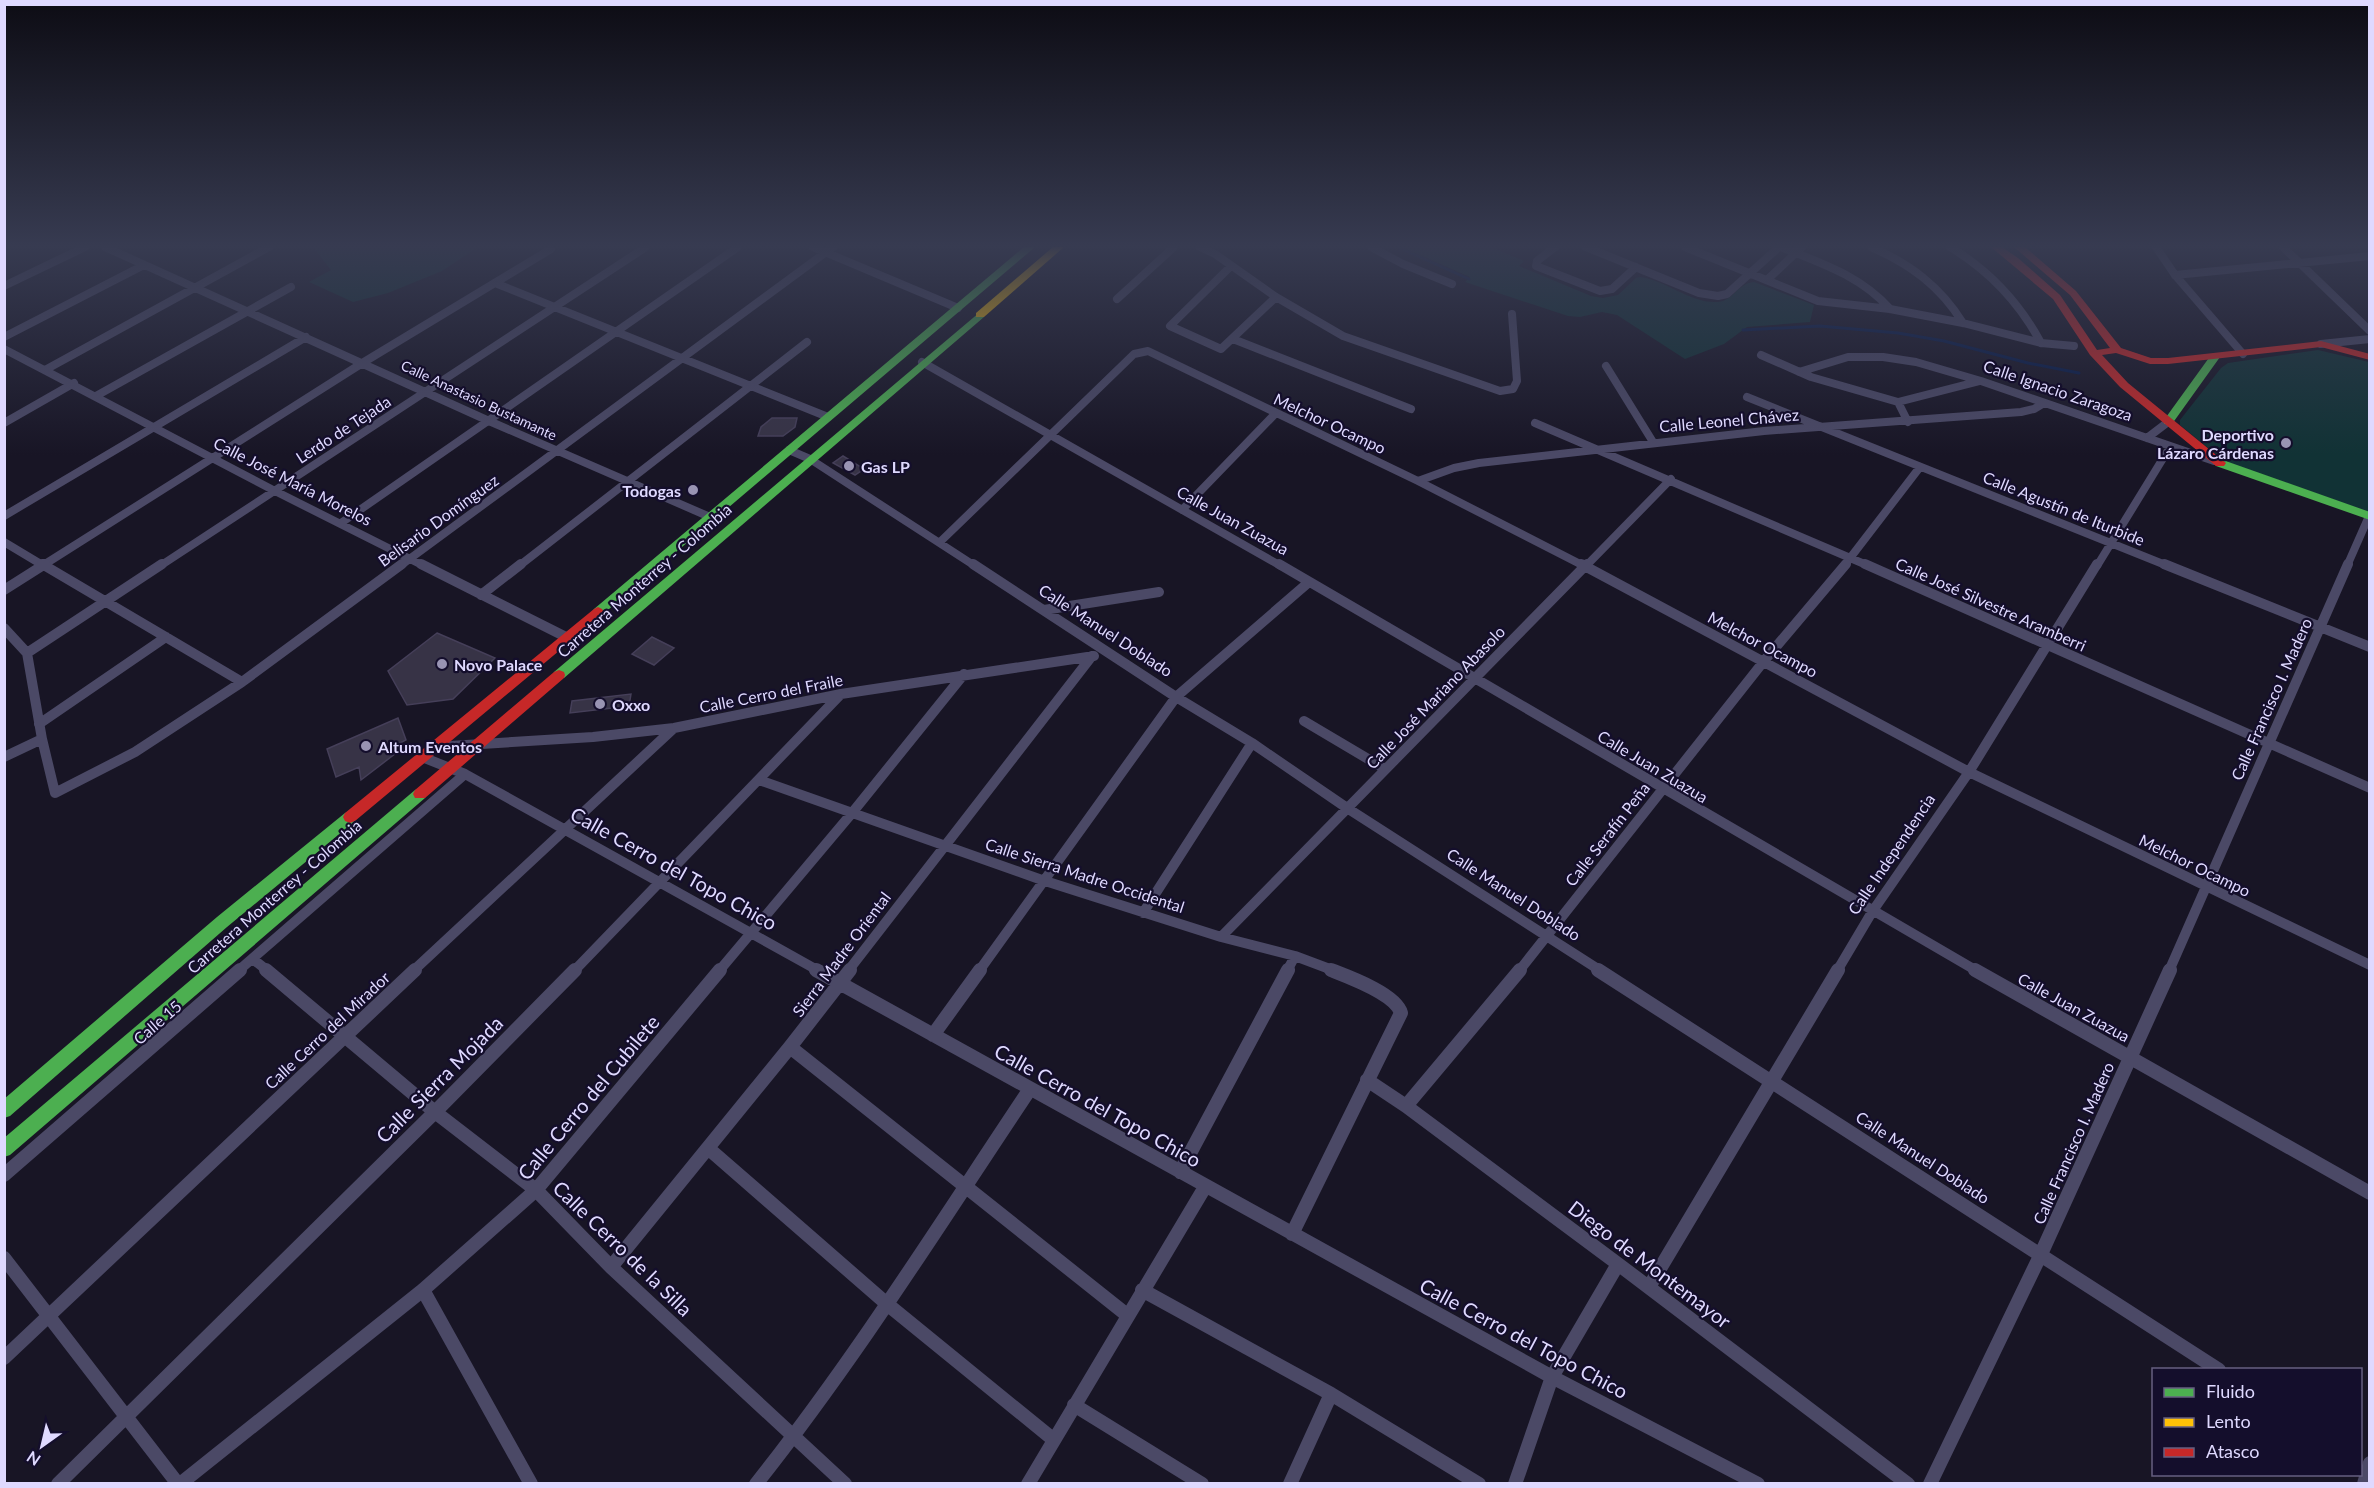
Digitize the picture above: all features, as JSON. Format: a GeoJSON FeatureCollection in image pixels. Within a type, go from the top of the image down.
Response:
{"type":"FeatureCollection","features":[{"type":"Feature","properties":{"kind":"main road","name":"Carretera Monterrey - Colombia"},"geometry":{"type":"LineString","coordinates":[[4,1110],[222,922],[568,638],[948,316]]}},
{"type":"Feature","properties":{"kind":"main road","name":"Carretera Monterrey - Colombia"},"geometry":{"type":"LineString","coordinates":[[4,1149],[976,316]]}},
{"type":"Feature","properties":{"kind":"main road"},"geometry":{"type":"LineString","coordinates":[[2070,316],[2094,354],[2124,385],[2216,462]]}},
{"type":"Feature","properties":{"kind":"main road"},"geometry":{"type":"LineString","coordinates":[[2091,316],[2117,350],[2159,362],[2321,344],[2370,357]]}},
{"type":"Feature","properties":{"kind":"main road"},"geometry":{"type":"LineString","coordinates":[[2094,354],[2117,350]]}},
{"type":"Feature","properties":{"kind":"main road"},"geometry":{"type":"LineString","coordinates":[[2168,422],[2216,357]]}},
{"type":"Feature","properties":{"kind":"main road","name":"Calle Ignacio Zaragoza"},"geometry":{"type":"LineString","coordinates":[[2216,462],[2369,516]]}},
{"type":"Feature","properties":{"kind":"street"},"geometry":{"type":"LineString","coordinates":[[4,337],[44,316]]}},
{"type":"Feature","properties":{"kind":"street"},"geometry":{"type":"LineString","coordinates":[[45,370],[142,316]]}},
{"type":"Feature","properties":{"kind":"street"},"geometry":{"type":"LineString","coordinates":[[96,396],[240,316]]}},
{"type":"Feature","properties":{"kind":"street","name":"Calle Anastasio Bustamante"},"geometry":{"type":"LineString","coordinates":[[258,316],[364,362],[489,421],[710,517]]}},
{"type":"Feature","properties":{"kind":"street"},"geometry":{"type":"LineString","coordinates":[[4,590],[440,316]]}},
{"type":"Feature","properties":{"kind":"street","name":"Lerdo de Tejada"},"geometry":{"type":"LineString","coordinates":[[27,653],[541,316]]}},
{"type":"Feature","properties":{"kind":"street"},"geometry":{"type":"LineString","coordinates":[[575,316],[828,417]]}},
{"type":"Feature","properties":{"kind":"street"},"geometry":{"type":"LineString","coordinates":[[341,523],[639,316]]}},
{"type":"Feature","properties":{"kind":"street","name":"Belisario Domínguez"},"geometry":{"type":"LineString","coordinates":[[42,739],[56,793],[135,752],[242,682],[739,316]]}},
{"type":"Feature","properties":{"kind":"street"},"geometry":{"type":"LineString","coordinates":[[1178,316],[1171,323],[1170,326],[1173,329],[1221,349],[1256,316]]}},
{"type":"Feature","properties":{"kind":"street"},"geometry":{"type":"LineString","coordinates":[[1309,316],[1343,336],[1500,391],[1513,389],[1517,381],[1512,316]]}},
{"type":"Feature","properties":{"kind":"street"},"geometry":{"type":"LineString","coordinates":[[1929,316],[2042,343],[2074,346]]}},
{"type":"Feature","properties":{"kind":"street"},"geometry":{"type":"LineString","coordinates":[[1959,316],[1963,323]]}},
{"type":"Feature","properties":{"kind":"street"},"geometry":{"type":"LineString","coordinates":[[2026,316],[2042,343]]}},
{"type":"Feature","properties":{"kind":"street"},"geometry":{"type":"LineString","coordinates":[[2211,316],[2243,354]]}},
{"type":"Feature","properties":{"kind":"street"},"geometry":{"type":"LineString","coordinates":[[2355,316],[2370,331]]}},
{"type":"Feature","properties":{"kind":"street"},"geometry":{"type":"LineString","coordinates":[[4,516],[306,337]]}},
{"type":"Feature","properties":{"kind":"street"},"geometry":{"type":"LineString","coordinates":[[1233,339],[1411,409]]}},
{"type":"Feature","properties":{"kind":"street"},"geometry":{"type":"LineString","coordinates":[[2321,344],[2370,339]]}},
{"type":"Feature","properties":{"kind":"street"},"geometry":{"type":"LineString","coordinates":[[481,595],[807,342]]}},
{"type":"Feature","properties":{"kind":"street","name":"Calle José María Morelos"},"geometry":{"type":"LineString","coordinates":[[4,349],[74,383],[275,491],[568,638]]}},
{"type":"Feature","properties":{"kind":"street","name":"Melchor Ocampo"},"geometry":{"type":"LineString","coordinates":[[1050,436],[1134,354],[1143,350],[1418,481],[1764,661],[1969,772],[2370,965]]}},
{"type":"Feature","properties":{"kind":"street"},"geometry":{"type":"LineString","coordinates":[[1761,355],[1799,372],[1898,402],[1981,381]]}},
{"type":"Feature","properties":{"kind":"street","name":"Calle Ignacio Zaragoza"},"geometry":{"type":"LineString","coordinates":[[1799,372],[1848,357],[1883,357],[1927,364],[2216,462]]}},
{"type":"Feature","properties":{"kind":"street","name":"Calle Juan Zuazua"},"geometry":{"type":"LineString","coordinates":[[922,362],[1309,582],[1662,791],[1872,912],[2370,1193]]}},
{"type":"Feature","properties":{"kind":"street"},"geometry":{"type":"LineString","coordinates":[[1606,366],[1653,442]]}},
{"type":"Feature","properties":{"kind":"street"},"geometry":{"type":"LineString","coordinates":[[4,423],[74,383]]}},
{"type":"Feature","properties":{"kind":"street","name":"Calle Agustín de Iturbide"},"geometry":{"type":"LineString","coordinates":[[1747,397],[2370,647]]}},
{"type":"Feature","properties":{"kind":"street"},"geometry":{"type":"LineString","coordinates":[[1898,402],[1908,422]]}},
{"type":"Feature","properties":{"kind":"street","name":"Calle Leonel Chávez"},"geometry":{"type":"LineString","coordinates":[[1418,481],[1454,468],[1479,463],[1653,442],[1821,426],[1908,422],[2021,412],[2034,409],[2044,403]]}},
{"type":"Feature","properties":{"kind":"street"},"geometry":{"type":"LineString","coordinates":[[1182,510],[1275,414]]}},
{"type":"Feature","properties":{"kind":"street"},"geometry":{"type":"LineString","coordinates":[[2147,438],[2168,422]]}},
{"type":"Feature","properties":{"kind":"street","name":"Calle José Silvestre Aramberri"},"geometry":{"type":"LineString","coordinates":[[1535,423],[1851,558],[2370,788]]}},
{"type":"Feature","properties":{"kind":"street"},"geometry":{"type":"LineString","coordinates":[[939,542],[1050,436]]}},
{"type":"Feature","properties":{"kind":"street","name":"Calle Independencia"},"geometry":{"type":"LineString","coordinates":[[1648,1287],[1770,1079],[1872,912],[1969,772],[2170,447]]}},
{"type":"Feature","properties":{"kind":"street","name":"Calle Manuel Doblado"},"geometry":{"type":"LineString","coordinates":[[789,450],[810,459],[1176,697],[1252,743],[1347,808],[2216,1368]]}},
{"type":"Feature","properties":{"kind":"street","name":"Calle Serafín Peña"},"geometry":{"type":"LineString","coordinates":[[1406,1106],[1548,937],[1764,661],[1851,558],[1920,467]]}},
{"type":"Feature","properties":{"kind":"street","name":"Calle José Mariano Abasolo"},"geometry":{"type":"LineString","coordinates":[[1221,937],[1671,480]]}},
{"type":"Feature","properties":{"kind":"street","name":"Calle Francisco I. Madero"},"geometry":{"type":"LineString","coordinates":[[1930,1484],[2041,1254],[2207,888],[2369,516]]}},
{"type":"Feature","properties":{"kind":"street"},"geometry":{"type":"LineString","coordinates":[[4,542],[242,682]]}},
{"type":"Feature","properties":{"kind":"street"},"geometry":{"type":"LineString","coordinates":[[933,1035],[1042,880],[1176,697],[1309,582]]}},
{"type":"Feature","properties":{"kind":"street"},"geometry":{"type":"LineString","coordinates":[[1044,610],[1159,592]]}},
{"type":"Feature","properties":{"kind":"street"},"geometry":{"type":"LineString","coordinates":[[4,628],[27,653],[42,739],[4,757]]}},
{"type":"Feature","properties":{"kind":"street"},"geometry":{"type":"LineString","coordinates":[[39,724],[166,637]]}},
{"type":"Feature","properties":{"kind":"street","name":"Calle Cerro del Fraile"},"geometry":{"type":"LineString","coordinates":[[434,747],[593,737],[674,728],[841,694],[964,674],[1112,655]]}},
{"type":"Feature","properties":{"kind":"street","name":"Sierra Madre Oriental"},"geometry":{"type":"LineString","coordinates":[[611,1267],[790,1047],[1092,656]]}},
{"type":"Feature","properties":{"kind":"street","name":"Calle Cerro del Cubilete"},"geometry":{"type":"LineString","coordinates":[[179,1484],[423,1290],[536,1190],[852,813],[964,674]]}},
{"type":"Feature","properties":{"kind":"street","name":"Calle Sierra Mojada"},"geometry":{"type":"LineString","coordinates":[[58,1484],[125,1414],[435,1112],[660,883],[841,694]]}},
{"type":"Feature","properties":{"kind":"street"},"geometry":{"type":"LineString","coordinates":[[1304,721],[1385,769]]}},
{"type":"Feature","properties":{"kind":"street","name":"Calle Cerro del Mirador"},"geometry":{"type":"LineString","coordinates":[[4,1358],[674,728]]}},
{"type":"Feature","properties":{"kind":"street"},"geometry":{"type":"LineString","coordinates":[[1143,913],[1252,743]]}},
{"type":"Feature","properties":{"kind":"street","name":"Calle Cerro del Topo Chico"},"geometry":{"type":"LineString","coordinates":[[422,757],[465,774],[1205,1187],[1552,1377],[1758,1484]]}},
{"type":"Feature","properties":{"kind":"street","name":"Calle 15"},"geometry":{"type":"LineString","coordinates":[[4,1175],[254,960],[465,774]]}},
{"type":"Feature","properties":{"kind":"street","name":"Calle Sierra Madre Occidental"},"geometry":{"type":"LineString","coordinates":[[759,780],[1042,880],[1221,937],[1296,956],[1352,978],[1399,1005],[1401,1013],[1367,1080]]}},
{"type":"Feature","properties":{"kind":"street"},"geometry":{"type":"LineString","coordinates":[[1180,1172],[1296,956]]}},
{"type":"Feature","properties":{"kind":"street","name":"Calle Cerro de la Silla"},"geometry":{"type":"LineString","coordinates":[[254,960],[343,1037],[536,1190],[611,1267],[845,1484]]}},
{"type":"Feature","properties":{"kind":"street"},"geometry":{"type":"LineString","coordinates":[[790,1047],[1127,1315]]}},
{"type":"Feature","properties":{"kind":"street"},"geometry":{"type":"LineString","coordinates":[[1292,1234],[1367,1080]]}},
{"type":"Feature","properties":{"kind":"street","name":"Diego de Montemayor"},"geometry":{"type":"LineString","coordinates":[[1367,1080],[1406,1106],[1618,1264],[1908,1484]]}},
{"type":"Feature","properties":{"kind":"street"},"geometry":{"type":"LineString","coordinates":[[756,1484],[795,1437],[887,1304],[1030,1089]]}},
{"type":"Feature","properties":{"kind":"street"},"geometry":{"type":"LineString","coordinates":[[709,1149],[887,1304],[1054,1440]]}},
{"type":"Feature","properties":{"kind":"street"},"geometry":{"type":"LineString","coordinates":[[1028,1484],[1205,1187]]}},
{"type":"Feature","properties":{"kind":"street"},"geometry":{"type":"LineString","coordinates":[[4,1258],[179,1484]]}},
{"type":"Feature","properties":{"kind":"street"},"geometry":{"type":"LineString","coordinates":[[1515,1484],[1552,1377],[1618,1264]]}},
{"type":"Feature","properties":{"kind":"street"},"geometry":{"type":"LineString","coordinates":[[423,1290],[531,1484]]}},
{"type":"Feature","properties":{"kind":"street"},"geometry":{"type":"LineString","coordinates":[[1142,1290],[1331,1394],[1479,1484]]}},
{"type":"Feature","properties":{"kind":"street"},"geometry":{"type":"LineString","coordinates":[[1290,1484],[1331,1394]]}},
{"type":"Feature","properties":{"kind":"street"},"geometry":{"type":"LineString","coordinates":[[1074,1405],[1202,1484]]}},
{"type":"Feature","properties":{"kind":"street"},"geometry":{"type":"LineString","coordinates":[[2364,1484],[2369,1465]]}},
{"type":"Feature","properties":{"kind":"green space"},"geometry":{"type":"Polygon","coordinates":[[[1619,316],[1811,316],[1810,322],[1747,327],[1724,344],[1685,359],[1619,316]]]}},
{"type":"Feature","properties":{"kind":"green space","name":"Deportivo Lázaro Cárdenas"},"geometry":{"type":"Polygon","coordinates":[[[2318,350],[2369,362],[2369,512],[2224,461],[2180,425],[2180,420],[2221,368],[2228,363],[2318,350]]]}},
{"type":"Feature","properties":{"kind":"building"},"geometry":{"type":"Polygon","coordinates":[[[772,418],[797,418],[795,427],[783,436],[758,436],[761,427],[772,418]]]}},
{"type":"Feature","properties":{"kind":"building","name":"Gas LP"},"geometry":{"type":"Polygon","coordinates":[[[843,456],[864,469],[855,475],[833,463],[843,456]]]}},
{"type":"Feature","properties":{"kind":"building","name":"Novo Palace"},"geometry":{"type":"Polygon","coordinates":[[[437,633],[495,658],[453,699],[407,705],[388,671],[437,633]]]}},
{"type":"Feature","properties":{"kind":"building","name":"Oxxo"},"geometry":{"type":"Polygon","coordinates":[[[652,637],[674,648],[654,665],[632,654],[652,637]]]}},
{"type":"Feature","properties":{"kind":"building","name":"Oxxo"},"geometry":{"type":"Polygon","coordinates":[[[631,694],[629,706],[570,713],[572,701],[631,694]]]}},
{"type":"Feature","properties":{"kind":"building","name":"Altum Eventos"},"geometry":{"type":"Polygon","coordinates":[[[398,718],[406,740],[398,744],[400,750],[361,780],[359,767],[336,777],[327,749],[398,718]]]}},
{"type":"Feature","properties":{"kind":"waterway"},"geometry":{"type":"LineString","coordinates":[[1743,330],[1820,326],[1898,333],[1944,341],[2028,363],[2079,373]]}},
{"type":"Feature","properties":{"kind":"traffic: fast"},"geometry":{"type":"LineString","coordinates":[[598,612],[948,316]]}},
{"type":"Feature","properties":{"kind":"traffic: fast"},"geometry":{"type":"LineString","coordinates":[[559,675],[978,316]]}},
{"type":"Feature","properties":{"kind":"traffic: fast"},"geometry":{"type":"LineString","coordinates":[[2168,422],[2215,357]]}},
{"type":"Feature","properties":{"kind":"traffic: fast"},"geometry":{"type":"LineString","coordinates":[[2220,463],[2370,516]]}},
{"type":"Feature","properties":{"kind":"traffic: fast"},"geometry":{"type":"LineString","coordinates":[[4,1149],[420,794]]}},
{"type":"Feature","properties":{"kind":"traffic: fast"},"geometry":{"type":"LineString","coordinates":[[4,1110],[222,922],[350,817]]}},
{"type":"Feature","properties":{"kind":"traffic: jam"},"geometry":{"type":"LineString","coordinates":[[2070,316],[2094,353],[2124,385],[2220,463]]}},
{"type":"Feature","properties":{"kind":"traffic: jam"},"geometry":{"type":"LineString","coordinates":[[2091,316],[2117,350]]}},
{"type":"Feature","properties":{"kind":"traffic: jam"},"geometry":{"type":"LineString","coordinates":[[2094,353],[2117,350],[2150,361],[2168,361],[2321,344],[2370,357]]}},
{"type":"Feature","properties":{"kind":"traffic: jam"},"geometry":{"type":"LineString","coordinates":[[350,817],[598,612]]}},
{"type":"Feature","properties":{"kind":"traffic: jam"},"geometry":{"type":"LineString","coordinates":[[420,794],[559,675]]}},
{"type":"Feature","properties":{"kind":"place","name":"Deportivo Lázaro Cárdenas"},"geometry":{"type":"Point","coordinates":[2286,443]}},
{"type":"Feature","properties":{"kind":"place","name":"Gas LP"},"geometry":{"type":"Point","coordinates":[849,466]}},
{"type":"Feature","properties":{"kind":"place","name":"Todogas"},"geometry":{"type":"Point","coordinates":[693,490]}},
{"type":"Feature","properties":{"kind":"place","name":"Novo Palace"},"geometry":{"type":"Point","coordinates":[442,664]}},
{"type":"Feature","properties":{"kind":"place","name":"Oxxo"},"geometry":{"type":"Point","coordinates":[600,704]}},
{"type":"Feature","properties":{"kind":"place","name":"Altum Eventos"},"geometry":{"type":"Point","coordinates":[366,746]}}]}
